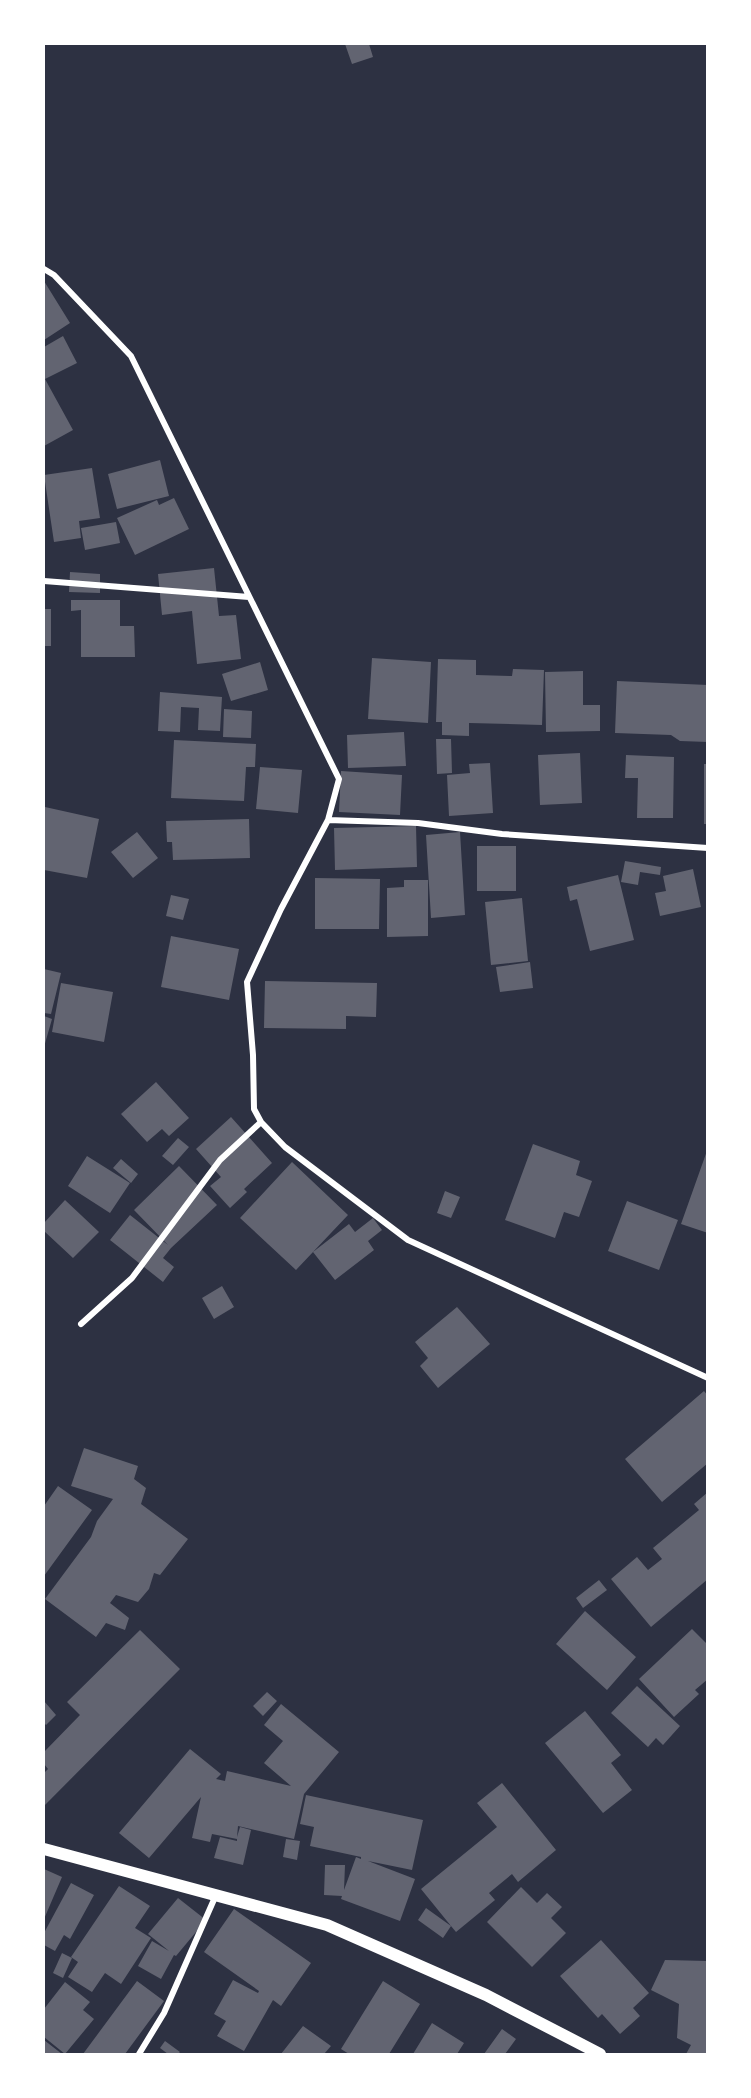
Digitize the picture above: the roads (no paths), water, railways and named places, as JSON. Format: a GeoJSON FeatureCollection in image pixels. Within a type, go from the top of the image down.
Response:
{"type":"FeatureCollection","features":[{"type":"Feature","properties":{"kind":"main road"},"geometry":{"type":"LineString","coordinates":[[44,1849],[327,1925],[486,1995],[600,2055]]}},
{"type":"Feature","properties":{"kind":"street"},"geometry":{"type":"LineString","coordinates":[[44,269],[54,275],[131,356],[339,779],[328,820],[281,909],[247,982],[253,1055],[254,1109],[261,1122],[285,1148],[408,1240],[708,1378]]}},
{"type":"Feature","properties":{"kind":"street"},"geometry":{"type":"LineString","coordinates":[[44,581],[249,597]]}},
{"type":"Feature","properties":{"kind":"street"},"geometry":{"type":"LineString","coordinates":[[328,820],[418,823],[502,834],[708,849]]}},
{"type":"Feature","properties":{"kind":"street"},"geometry":{"type":"LineString","coordinates":[[81,1324],[132,1278],[220,1160],[261,1122]]}},
{"type":"Feature","properties":{"kind":"street"},"geometry":{"type":"LineString","coordinates":[[139,2055],[164,2013],[216,1895]]}}]}
